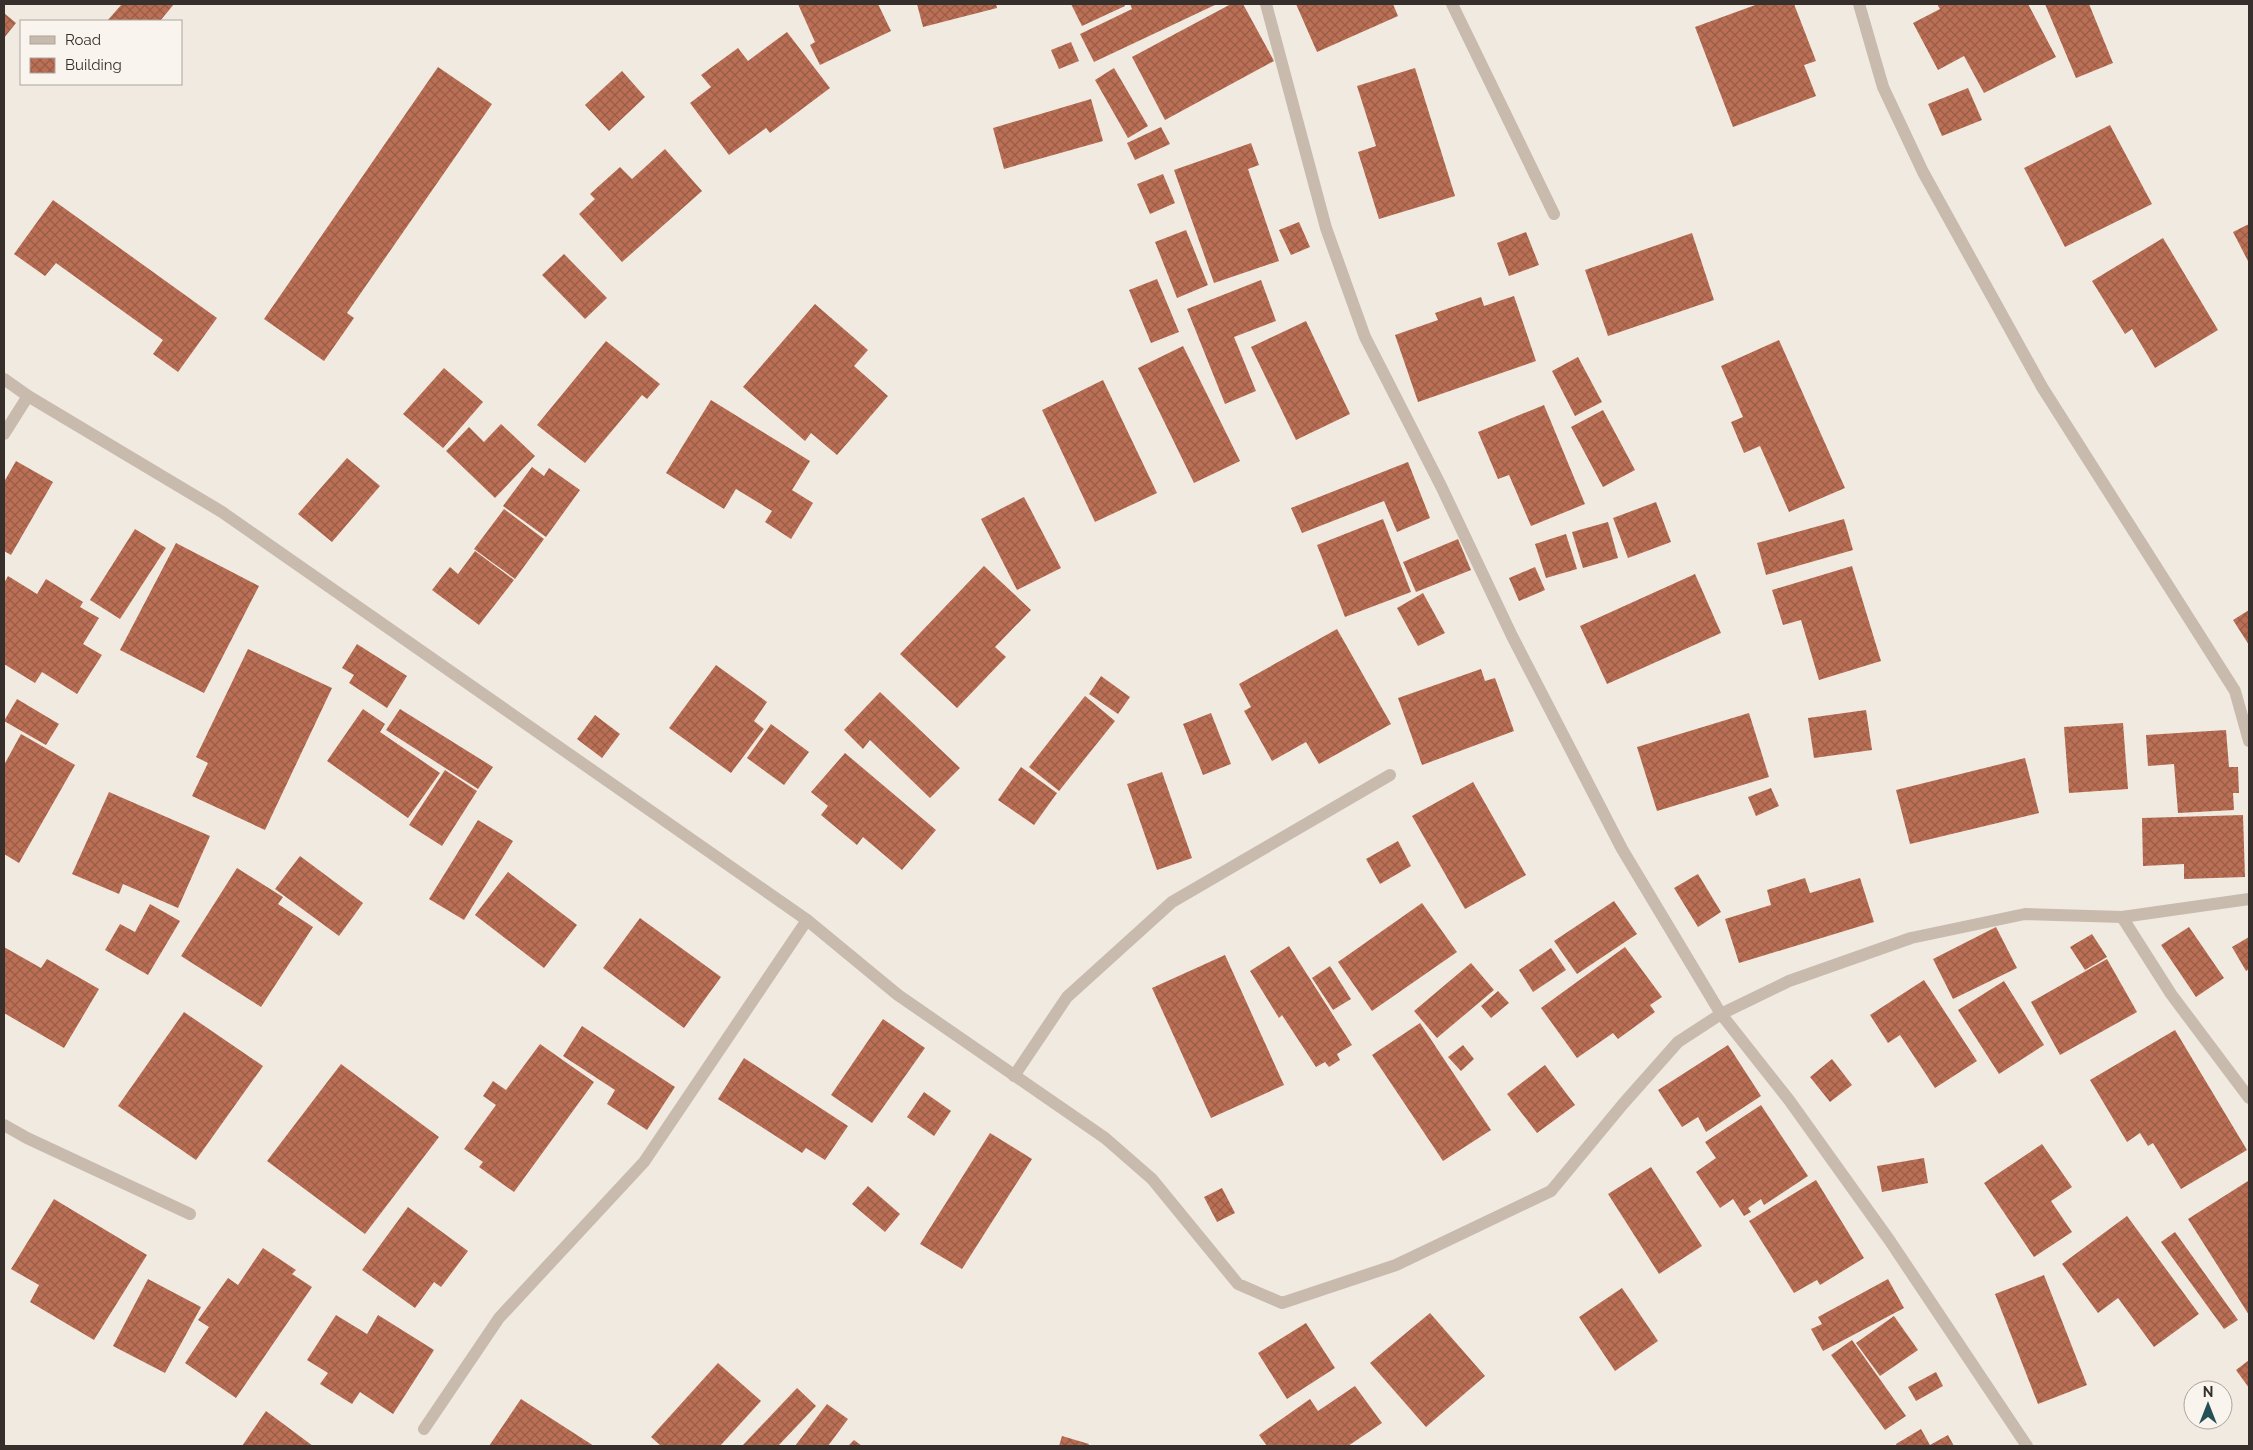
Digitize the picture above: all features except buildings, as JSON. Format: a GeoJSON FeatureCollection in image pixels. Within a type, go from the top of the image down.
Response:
{"type":"FeatureCollection","features":[{"type":"Feature","properties":{"kind":"street"},"geometry":{"type":"LineString","coordinates":[[1266,4],[1326,228],[1365,337],[1441,486],[1512,636],[1622,849],[1721,1014],[1789,1100],[1890,1241],[2027,1446]]}},
{"type":"Feature","properties":{"kind":"street"},"geometry":{"type":"LineString","coordinates":[[1452,4],[1554,214]]}},
{"type":"Feature","properties":{"kind":"street"},"geometry":{"type":"LineString","coordinates":[[1859,4],[1883,87],[1923,172],[2042,387],[2235,691],[2249,740]]}},
{"type":"Feature","properties":{"kind":"street"},"geometry":{"type":"LineString","coordinates":[[4,379],[28,396],[222,512],[807,920],[898,994],[1105,1138],[1152,1179],[1238,1284],[1282,1303],[1396,1266],[1551,1191],[1623,1104],[1678,1042],[1721,1014],[1789,981],[1911,938],[2025,914],[2122,917],[2249,899]]}},
{"type":"Feature","properties":{"kind":"street"},"geometry":{"type":"LineString","coordinates":[[4,434],[28,396]]}},
{"type":"Feature","properties":{"kind":"street"},"geometry":{"type":"LineString","coordinates":[[1014,1076],[1067,997],[1172,902],[1390,775]]}},
{"type":"Feature","properties":{"kind":"street"},"geometry":{"type":"LineString","coordinates":[[2122,917],[2171,994],[2249,1098]]}},
{"type":"Feature","properties":{"kind":"street"},"geometry":{"type":"LineString","coordinates":[[424,1429],[499,1318],[644,1162],[807,920]]}},
{"type":"Feature","properties":{"kind":"street"},"geometry":{"type":"LineString","coordinates":[[4,1125],[27,1138],[190,1214]]}}]}
